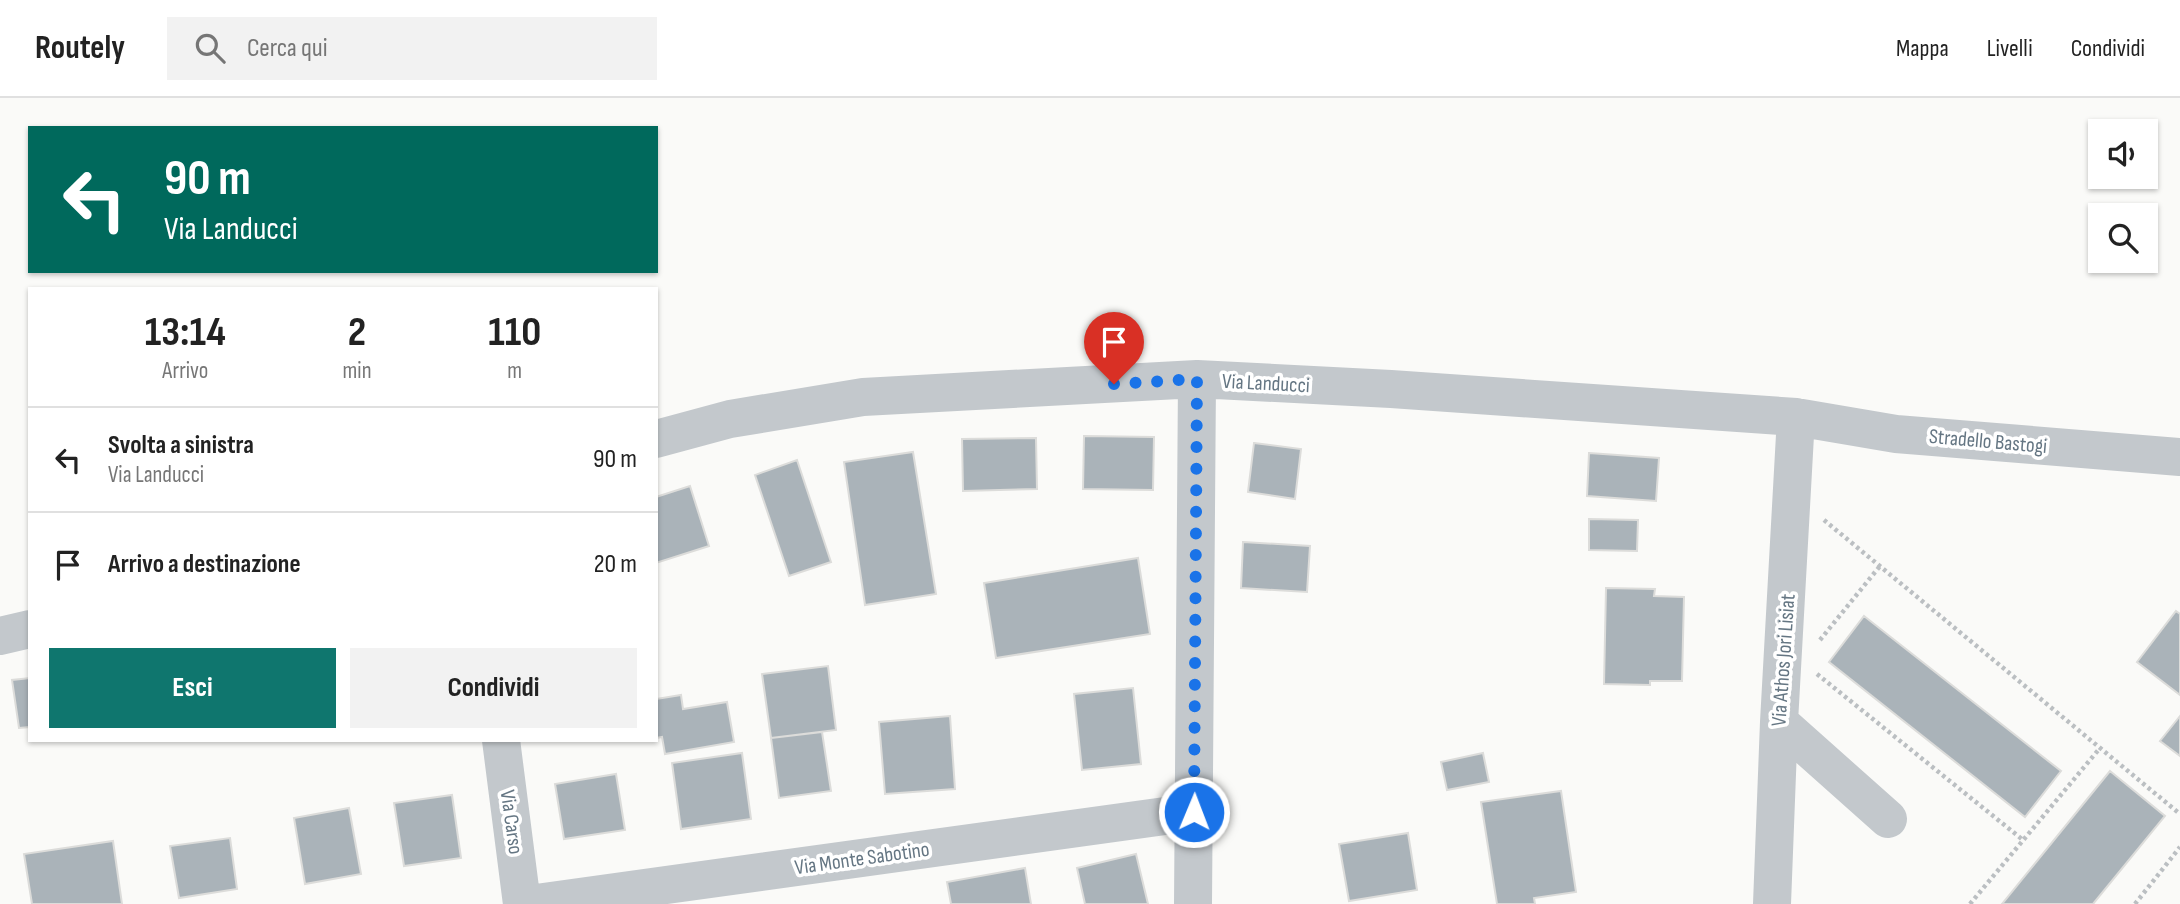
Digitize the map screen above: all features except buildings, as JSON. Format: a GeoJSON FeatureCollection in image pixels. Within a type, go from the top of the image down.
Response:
{"type":"FeatureCollection","features":[{"type":"Feature","properties":{"kind":"street","name":"Via Landucci"},"geometry":{"type":"LineString","coordinates":[[658,438],[730,419],[863,397],[1197,379],[1391,388],[1796,417]]}},
{"type":"Feature","properties":{"kind":"street"},"geometry":{"type":"LineString","coordinates":[[1193,904],[1197,379]]}},
{"type":"Feature","properties":{"kind":"street","name":"Stradello Bastogi"},"geometry":{"type":"LineString","coordinates":[[1796,417],[1896,433],[2180,457]]}},
{"type":"Feature","properties":{"kind":"street","name":"Via Athos Jori Lisiat"},"geometry":{"type":"LineString","coordinates":[[1772,904],[1796,417]]}},
{"type":"Feature","properties":{"kind":"street"},"geometry":{"type":"LineString","coordinates":[[0,636],[28,629]]}},
{"type":"Feature","properties":{"kind":"street"},"geometry":{"type":"LineString","coordinates":[[1779,722],[1888,818]]}},
{"type":"Feature","properties":{"kind":"street","name":"Via Carso"},"geometry":{"type":"LineString","coordinates":[[501,742],[522,904]]}},
{"type":"Feature","properties":{"kind":"street","name":"Via Monte Sabotino"},"geometry":{"type":"LineString","coordinates":[[529,904],[1194,812]]}},
{"type":"Feature","properties":{"kind":"path"},"geometry":{"type":"LineString","coordinates":[[1793,503],[1815,513],[2180,814]]}},
{"type":"Feature","properties":{"kind":"path"},"geometry":{"type":"LineString","coordinates":[[1819,640],[1880,566]]}},
{"type":"Feature","properties":{"kind":"path"},"geometry":{"type":"LineString","coordinates":[[1812,670],[2023,840]]}},
{"type":"Feature","properties":{"kind":"path"},"geometry":{"type":"LineString","coordinates":[[1970,904],[2100,748]]}},
{"type":"Feature","properties":{"kind":"path"},"geometry":{"type":"LineString","coordinates":[[2135,904],[2180,847]]}},
{"type":"Feature","properties":{"kind":"route"},"geometry":{"type":"LineString","coordinates":[[1114,384],[1197,379],[1194,812]]}}]}
